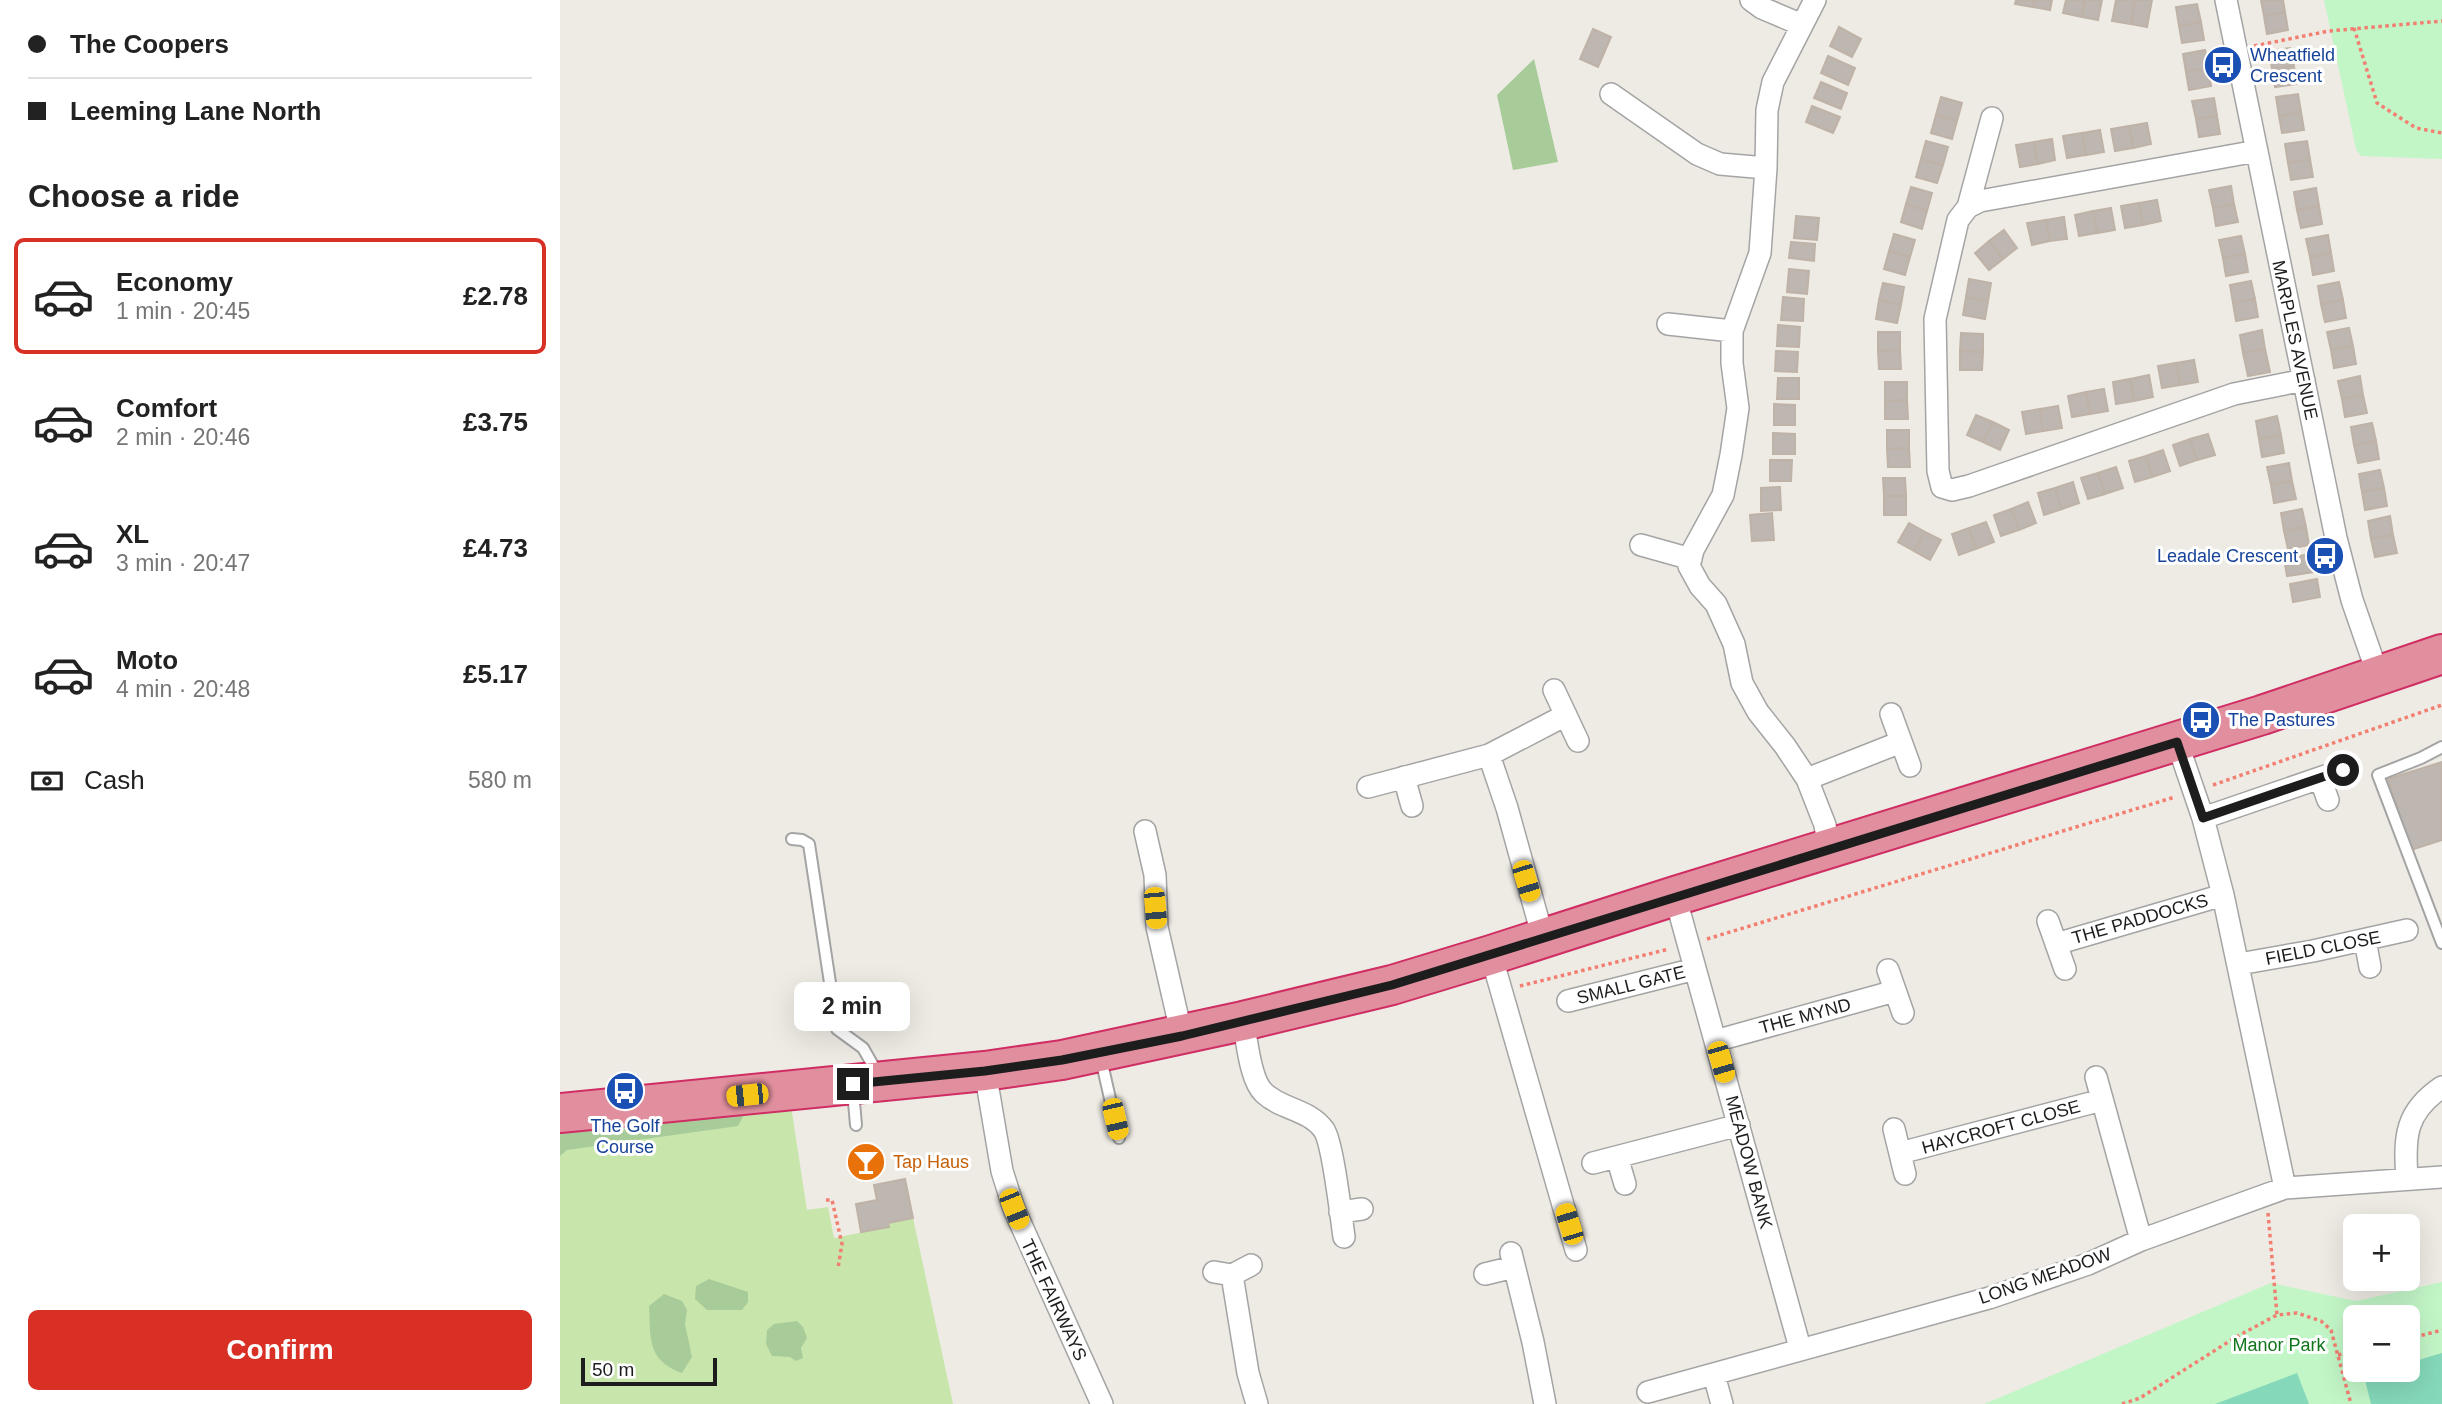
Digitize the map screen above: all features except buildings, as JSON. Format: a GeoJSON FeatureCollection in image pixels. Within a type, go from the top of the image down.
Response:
{"type":"FeatureCollection","features":[{"type":"Feature","properties":{"kind":"highway"},"geometry":{"type":"LineString","coordinates":[[560,1113],[985,1071],[1099,1053],[1182,1036],[1392,985],[1496,973],[1543,938],[2177,742],[2442,654]]}},
{"type":"Feature","properties":{"kind":"street"},"geometry":{"type":"LineString","coordinates":[[1751,0],[1762,8],[1802,25]]}},
{"type":"Feature","properties":{"kind":"street"},"geometry":{"type":"LineString","coordinates":[[1815,0],[1773,82],[1766,110],[1766,168],[1760,253],[1732,331],[1732,363],[1738,408],[1731,455],[1723,495],[1693,550],[1689,566],[1700,586],[1716,604],[1734,644],[1742,683],[1758,712],[1807,779],[1825,825],[1829,850]]}},
{"type":"Feature","properties":{"kind":"street","name":"MARPLES AVENUE"},"geometry":{"type":"LineString","coordinates":[[2226,0],[2345,575],[2378,675]]}},
{"type":"Feature","properties":{"kind":"street"},"geometry":{"type":"LineString","coordinates":[[1611,94],[1697,154],[1720,164],[1766,168]]}},
{"type":"Feature","properties":{"kind":"street"},"geometry":{"type":"LineString","coordinates":[[1992,118],[1968,207],[1958,220],[1935,319],[1938,458],[1942,486],[1952,490],[1969,486],[2234,394],[2304,380]]}},
{"type":"Feature","properties":{"kind":"street"},"geometry":{"type":"LineString","coordinates":[[1968,207],[1980,201],[2257,150]]}},
{"type":"Feature","properties":{"kind":"street"},"geometry":{"type":"LineString","coordinates":[[1668,324],[1732,331]]}},
{"type":"Feature","properties":{"kind":"street"},"geometry":{"type":"LineString","coordinates":[[1641,545],[1690,559]]}},
{"type":"Feature","properties":{"kind":"street"},"geometry":{"type":"LineString","coordinates":[[1554,690],[1578,741]]}},
{"type":"Feature","properties":{"kind":"street"},"geometry":{"type":"LineString","coordinates":[[1891,714],[1910,766]]}},
{"type":"Feature","properties":{"kind":"street"},"geometry":{"type":"LineString","coordinates":[[1368,786],[1489,755],[1566,715]]}},
{"type":"Feature","properties":{"kind":"street"},"geometry":{"type":"LineString","coordinates":[[1807,779],[1901,742]]}},
{"type":"Feature","properties":{"kind":"street"},"geometry":{"type":"LineString","coordinates":[[2177,742],[2203,818],[2239,964],[2276,1190]]}},
{"type":"Feature","properties":{"kind":"street"},"geometry":{"type":"LineString","coordinates":[[1489,755],[1507,808],[1543,938]]}},
{"type":"Feature","properties":{"kind":"street"},"geometry":{"type":"LineString","coordinates":[[2203,818],[2343,770]]}},
{"type":"Feature","properties":{"kind":"street"},"geometry":{"type":"LineString","coordinates":[[1404,777],[1412,806]]}},
{"type":"Feature","properties":{"kind":"street"},"geometry":{"type":"LineString","coordinates":[[2320,778],[2328,800]]}},
{"type":"Feature","properties":{"kind":"street"},"geometry":{"type":"LineString","coordinates":[[1145,831],[1156,875],[1157,927],[1182,1036]]}},
{"type":"Feature","properties":{"kind":"street","name":"THE PADDOCKS"},"geometry":{"type":"LineString","coordinates":[[2056,944],[2223,895]]}},
{"type":"Feature","properties":{"kind":"street","name":"MEADOW BANK"},"geometry":{"type":"LineString","coordinates":[[1675,896],[1800,1348]]}},
{"type":"Feature","properties":{"kind":"street"},"geometry":{"type":"LineString","coordinates":[[2048,921],[2065,969]]}},
{"type":"Feature","properties":{"kind":"street","name":"FIELD CLOSE"},"geometry":{"type":"LineString","coordinates":[[2239,964],[2407,930]]}},
{"type":"Feature","properties":{"kind":"street"},"geometry":{"type":"LineString","coordinates":[[2365,940],[2370,967]]}},
{"type":"Feature","properties":{"kind":"street","name":"SMALL GATE"},"geometry":{"type":"LineString","coordinates":[[1568,1001],[1695,969]]}},
{"type":"Feature","properties":{"kind":"street"},"geometry":{"type":"LineString","coordinates":[[1496,973],[1576,1250]]}},
{"type":"Feature","properties":{"kind":"street","name":"THE MYND"},"geometry":{"type":"LineString","coordinates":[[1715,1041],[1892,981],[1903,1013]]}},
{"type":"Feature","properties":{"kind":"street"},"geometry":{"type":"LineString","coordinates":[[1243,1021],[1252,1067],[1264,1093],[1310,1116],[1325,1132],[1344,1237]]}},
{"type":"Feature","properties":{"kind":"street","name":"THE FAIRWAYS"},"geometry":{"type":"LineString","coordinates":[[985,1071],[1002,1171],[1014,1209],[1102,1404]]}},
{"type":"Feature","properties":{"kind":"street","name":"HAYCROFT CLOSE"},"geometry":{"type":"LineString","coordinates":[[2096,1077],[2141,1240]]}},
{"type":"Feature","properties":{"kind":"street"},"geometry":{"type":"LineString","coordinates":[[2407,1178],[2407,1129],[2419,1106],[2442,1087]]}},
{"type":"Feature","properties":{"kind":"street","name":"HAYCROFT CLOSE"},"geometry":{"type":"LineString","coordinates":[[1900,1153],[2102,1100]]}},
{"type":"Feature","properties":{"kind":"street"},"geometry":{"type":"LineString","coordinates":[[1593,1163],[1739,1125]]}},
{"type":"Feature","properties":{"kind":"street"},"geometry":{"type":"LineString","coordinates":[[1894,1129],[1905,1174]]}},
{"type":"Feature","properties":{"kind":"street"},"geometry":{"type":"LineString","coordinates":[[1617,1157],[1625,1184]]}},
{"type":"Feature","properties":{"kind":"street","name":"LONG MEADOW"},"geometry":{"type":"LineString","coordinates":[[1648,1392],[1989,1297],[2088,1264],[2141,1240],[2276,1190],[2442,1177]]}},
{"type":"Feature","properties":{"kind":"street"},"geometry":{"type":"LineString","coordinates":[[1340,1212],[1363,1209]]}},
{"type":"Feature","properties":{"kind":"street"},"geometry":{"type":"LineString","coordinates":[[1485,1275],[1512,1260],[1536,1354],[1545,1404]]}},
{"type":"Feature","properties":{"kind":"street"},"geometry":{"type":"LineString","coordinates":[[1251,1265],[1223,1273],[1257,1404]]}},
{"type":"Feature","properties":{"kind":"street"},"geometry":{"type":"LineString","coordinates":[[1714,1375],[1722,1404]]}},
{"type":"Feature","properties":{"kind":"lane"},"geometry":{"type":"LineString","coordinates":[[2442,747],[2378,775],[2442,943]]}},
{"type":"Feature","properties":{"kind":"lane"},"geometry":{"type":"LineString","coordinates":[[792,839],[809,844],[836,1029],[863,1048],[867,1083],[856,1125]]}},
{"type":"Feature","properties":{"kind":"lane"},"geometry":{"type":"LineString","coordinates":[[1099,1053],[1119,1138]]}},
{"type":"Feature","properties":{"kind":"path"},"geometry":{"type":"LineString","coordinates":[[2236,49],[2354,28],[2442,21]]}},
{"type":"Feature","properties":{"kind":"path"},"geometry":{"type":"LineString","coordinates":[[2354,28],[2377,103],[2416,128],[2442,133]]}},
{"type":"Feature","properties":{"kind":"path"},"geometry":{"type":"LineString","coordinates":[[1496,973],[1688,945],[2194,792],[2442,705]]}},
{"type":"Feature","properties":{"kind":"path"},"geometry":{"type":"LineString","coordinates":[[2276,1190],[2277,1315]]}},
{"type":"Feature","properties":{"kind":"path"},"geometry":{"type":"LineString","coordinates":[[826,1200],[832,1200],[842,1244],[838,1268]]}},
{"type":"Feature","properties":{"kind":"path"},"geometry":{"type":"LineString","coordinates":[[2122,1404],[2140,1398],[2236,1337],[2277,1315],[2297,1313],[2321,1321],[2331,1330],[2351,1404]]}},
{"type":"Feature","properties":{"kind":"path"},"geometry":{"type":"LineString","coordinates":[[2420,1336],[2442,1330]]}},
{"type":"Feature","properties":{"kind":"path"},"geometry":{"type":"LineString","coordinates":[[2338,1355],[2343,1354]]}},
{"type":"Feature","properties":{"kind":"green space"},"geometry":{"type":"Polygon","coordinates":[[[2324,0],[2442,0],[2442,159],[2361,156],[2356,149],[2324,0]]]}},
{"type":"Feature","properties":{"kind":"green space"},"geometry":{"type":"Polygon","coordinates":[[[1534,59],[1558,162],[1513,170],[1497,95],[1534,59]]]}},
{"type":"Feature","properties":{"kind":"green space"},"geometry":{"type":"Polygon","coordinates":[[[791,1106],[807,1210],[828,1207],[834,1238],[889,1227],[888,1223],[913,1218],[953,1404],[560,1404],[560,1136],[791,1106]]]}},
{"type":"Feature","properties":{"kind":"green space"},"geometry":{"type":"Polygon","coordinates":[[[737,1111],[744,1115],[738,1126],[567,1150],[560,1156],[560,1131],[737,1111]]]}},
{"type":"Feature","properties":{"kind":"green space"},"geometry":{"type":"Polygon","coordinates":[[[709,1279],[748,1292],[748,1302],[742,1310],[707,1310],[695,1299],[696,1286],[709,1279]]]}},
{"type":"Feature","properties":{"kind":"green space","name":"Manor Park"},"geometry":{"type":"Polygon","coordinates":[[[2442,1282],[2442,1404],[1984,1404],[2271,1283],[2356,1301],[2401,1291],[2420,1291],[2420,1287],[2442,1282]]]}},
{"type":"Feature","properties":{"kind":"green space"},"geometry":{"type":"Polygon","coordinates":[[[664,1294],[682,1301],[687,1310],[685,1324],[692,1357],[682,1373],[662,1362],[653,1347],[649,1306],[664,1294]]]}},
{"type":"Feature","properties":{"kind":"green space"},"geometry":{"type":"Polygon","coordinates":[[[797,1321],[803,1327],[807,1338],[801,1348],[803,1358],[796,1361],[790,1357],[772,1356],[766,1344],[767,1330],[774,1324],[797,1321]]]}},
{"type":"Feature","properties":{"kind":"green space"},"geometry":{"type":"Polygon","coordinates":[[[2442,1353],[2442,1404],[2371,1404],[2366,1382],[2420,1382],[2420,1359],[2442,1353]]]}},
{"type":"Feature","properties":{"kind":"green space"},"geometry":{"type":"Polygon","coordinates":[[[2297,1373],[2309,1404],[2215,1404],[2297,1373]]]}},
{"type":"Feature","properties":{"kind":"place","name":"Wheatfield Crescent"},"geometry":{"type":"Point","coordinates":[2223,65]}},
{"type":"Feature","properties":{"kind":"place","name":"Leadale Crescent"},"geometry":{"type":"Point","coordinates":[2325,556]}},
{"type":"Feature","properties":{"kind":"place","name":"The Pastures"},"geometry":{"type":"Point","coordinates":[2201,720]}},
{"type":"Feature","properties":{"kind":"place","name":"The Golf Course"},"geometry":{"type":"Point","coordinates":[625,1091]}},
{"type":"Feature","properties":{"kind":"place","name":"Tap Haus"},"geometry":{"type":"Point","coordinates":[866,1162]}},
{"type":"Feature","properties":{"kind":"route"},"geometry":{"type":"LineString","coordinates":[[853,1084],[985,1071],[1062,1060],[1182,1036],[1392,985],[2177,742],[2203,818],[2343,770]]}}]}
